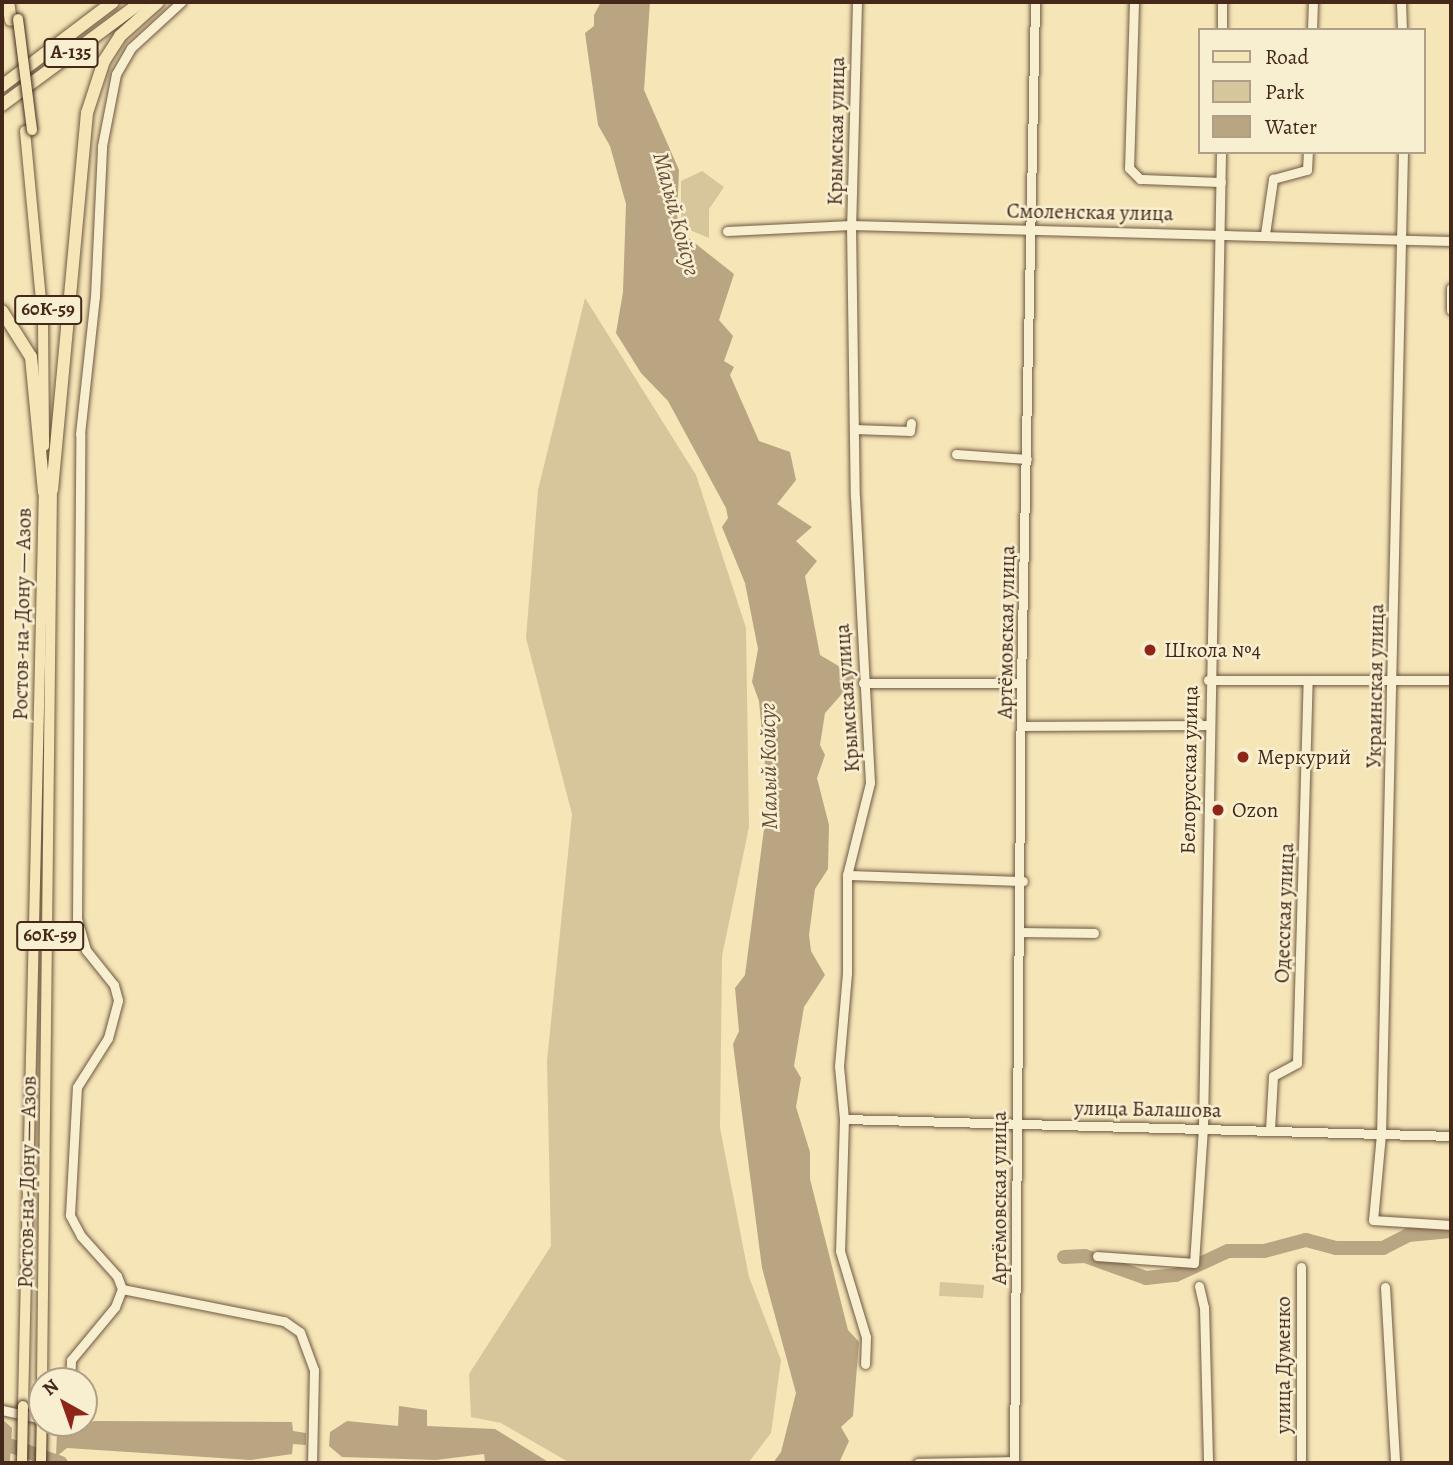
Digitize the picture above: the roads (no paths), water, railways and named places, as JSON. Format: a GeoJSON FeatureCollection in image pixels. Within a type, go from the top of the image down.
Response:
{"type":"FeatureCollection","features":[{"type":"Feature","properties":{"kind":"highway"},"geometry":{"type":"LineString","coordinates":[[8,2],[14,19]]}},
{"type":"Feature","properties":{"kind":"highway"},"geometry":{"type":"LineString","coordinates":[[14,19],[15,2]]}},
{"type":"Feature","properties":{"kind":"highway"},"geometry":{"type":"LineString","coordinates":[[43,55],[105,2]]}},
{"type":"Feature","properties":{"kind":"highway","name":"А-135"},"geometry":{"type":"LineString","coordinates":[[2,86],[113,2]]}},
{"type":"Feature","properties":{"kind":"highway","name":"А-135"},"geometry":{"type":"LineString","coordinates":[[2,105],[141,2]]}},
{"type":"Feature","properties":{"kind":"highway"},"geometry":{"type":"LineString","coordinates":[[48,491],[87,113],[104,61],[115,44],[158,2]]}},
{"type":"Feature","properties":{"kind":"highway"},"geometry":{"type":"LineString","coordinates":[[2,311],[31,357],[48,491]]}},
{"type":"Feature","properties":{"kind":"main road","name":"Ростов-на-Дону — Азов"},"geometry":{"type":"LineString","coordinates":[[14,19],[50,323],[42,1367]]}},
{"type":"Feature","properties":{"kind":"main road","name":"Ростов-на-Дону — Азов"},"geometry":{"type":"LineString","coordinates":[[22,1463],[48,491]]}},
{"type":"Feature","properties":{"kind":"main road"},"geometry":{"type":"LineString","coordinates":[[41,1437],[41,1463]]}},
{"type":"Feature","properties":{"kind":"street"},"geometry":{"type":"LineString","coordinates":[[71,1367],[71,1360],[115,1307],[122,1289],[117,1276],[81,1236],[70,1215],[77,1087],[108,1038],[118,1000],[114,985],[86,950],[77,919],[80,434],[95,297],[107,112],[116,74],[131,48],[180,2]]}},
{"type":"Feature","properties":{"kind":"street","name":"Крымская улица"},"geometry":{"type":"LineString","coordinates":[[857,2],[851,225],[854,429],[863,682],[870,783],[847,876],[847,973],[839,1066],[844,1119],[840,1251],[866,1337],[866,1364]]}},
{"type":"Feature","properties":{"kind":"street","name":"Артёмовская улица"},"geometry":{"type":"LineString","coordinates":[[1014,1462],[1016,1124],[1023,881],[1021,683],[1033,229],[1035,2]]}},
{"type":"Feature","properties":{"kind":"street"},"geometry":{"type":"LineString","coordinates":[[1134,2],[1129,168],[1140,179],[1221,182]]}},
{"type":"Feature","properties":{"kind":"street"},"geometry":{"type":"LineString","coordinates":[[1222,2],[1222,28]]}},
{"type":"Feature","properties":{"kind":"street"},"geometry":{"type":"LineString","coordinates":[[1312,28],[1313,2]]}},
{"type":"Feature","properties":{"kind":"street"},"geometry":{"type":"LineString","coordinates":[[1402,2],[1402,28]]}},
{"type":"Feature","properties":{"kind":"street","name":"Белорусская улица"},"geometry":{"type":"LineString","coordinates":[[1097,1256],[1194,1263],[1203,1126],[1207,725],[1222,154]]}},
{"type":"Feature","properties":{"kind":"street"},"geometry":{"type":"LineString","coordinates":[[1265,234],[1273,179],[1307,170],[1308,154]]}},
{"type":"Feature","properties":{"kind":"street","name":"Украинская улица"},"geometry":{"type":"LineString","coordinates":[[1403,154],[1404,239],[1381,1134],[1373,1220],[1451,1226]]}},
{"type":"Feature","properties":{"kind":"street","name":"Смоленская улица"},"geometry":{"type":"LineString","coordinates":[[727,231],[851,225],[1221,232],[1451,241]]}},
{"type":"Feature","properties":{"kind":"street"},"geometry":{"type":"LineString","coordinates":[[1451,288],[1451,310]]}},
{"type":"Feature","properties":{"kind":"street"},"geometry":{"type":"LineString","coordinates":[[854,429],[911,431],[911,423]]}},
{"type":"Feature","properties":{"kind":"street"},"geometry":{"type":"LineString","coordinates":[[957,454],[1027,459]]}},
{"type":"Feature","properties":{"kind":"street"},"geometry":{"type":"LineString","coordinates":[[1208,680],[1451,680]]}},
{"type":"Feature","properties":{"kind":"street","name":"Одесская улица"},"geometry":{"type":"LineString","coordinates":[[1270,1130],[1273,1076],[1297,1063],[1308,681]]}},
{"type":"Feature","properties":{"kind":"street"},"geometry":{"type":"LineString","coordinates":[[863,682],[1021,683]]}},
{"type":"Feature","properties":{"kind":"street"},"geometry":{"type":"LineString","coordinates":[[1021,726],[1207,725]]}},
{"type":"Feature","properties":{"kind":"street"},"geometry":{"type":"LineString","coordinates":[[847,876],[1023,881]]}},
{"type":"Feature","properties":{"kind":"street"},"geometry":{"type":"LineString","coordinates":[[1021,932],[1094,933]]}},
{"type":"Feature","properties":{"kind":"street","name":"улица Балашова"},"geometry":{"type":"LineString","coordinates":[[844,1119],[1203,1126],[1451,1136]]}},
{"type":"Feature","properties":{"kind":"street","name":"улица Думенко"},"geometry":{"type":"LineString","coordinates":[[1301,1266],[1301,1463]]}},
{"type":"Feature","properties":{"kind":"street"},"geometry":{"type":"LineString","coordinates":[[1199,1286],[1204,1307],[1208,1463]]}},
{"type":"Feature","properties":{"kind":"street"},"geometry":{"type":"LineString","coordinates":[[1385,1287],[1395,1463]]}},
{"type":"Feature","properties":{"kind":"street"},"geometry":{"type":"LineString","coordinates":[[122,1289],[284,1321],[300,1332],[314,1370],[312,1463]]}},
{"type":"Feature","properties":{"kind":"street"},"geometry":{"type":"LineString","coordinates":[[2,1410],[28,1416]]}},
{"type":"Feature","properties":{"kind":"street"},"geometry":{"type":"LineString","coordinates":[[918,1463],[1014,1462]]}},
{"type":"Feature","properties":{"kind":"water"},"geometry":{"type":"Polygon","coordinates":[[[601,2],[650,2],[644,90],[679,170],[677,216],[682,233],[734,274],[719,320],[733,336],[724,361],[734,367],[730,375],[759,441],[790,452],[796,480],[777,504],[812,527],[796,541],[817,561],[805,576],[820,655],[857,677],[825,713],[820,745],[825,755],[817,778],[829,825],[828,869],[815,889],[809,935],[811,951],[825,975],[804,1007],[794,1066],[801,1078],[796,1107],[810,1152],[810,1179],[848,1330],[859,1342],[853,1416],[841,1427],[849,1441],[839,1463],[773,1463],[781,1452],[796,1393],[762,1268],[733,1044],[739,1031],[735,988],[745,975],[768,798],[759,701],[752,682],[758,649],[745,583],[722,527],[728,518],[726,508],[668,401],[641,373],[616,333],[623,292],[626,204],[610,146],[598,125],[585,33],[594,26],[594,15],[601,2]]]}},
{"type":"Feature","properties":{"kind":"water"},"geometry":{"type":"Polygon","coordinates":[[[399,1406],[427,1410],[427,1426],[495,1429],[550,1463],[480,1463],[485,1462],[484,1454],[436,1460],[342,1457],[329,1446],[330,1432],[347,1421],[398,1426],[399,1406]]]}},
{"type":"Feature","properties":{"kind":"water"},"geometry":{"type":"Polygon","coordinates":[[[2,1419],[12,1428],[10,1461],[2,1462],[2,1419]]]}},
{"type":"Feature","properties":{"kind":"water"},"geometry":{"type":"Polygon","coordinates":[[[98,1421],[292,1422],[293,1431],[306,1433],[306,1445],[293,1444],[292,1454],[251,1460],[67,1448],[56,1457],[57,1437],[98,1437],[98,1421]]]}},
{"type":"Feature","properties":{"kind":"waterway"},"geometry":{"type":"LineString","coordinates":[[1064,1257],[1085,1256],[1146,1278],[1176,1275],[1228,1251],[1264,1251],[1306,1240],[1336,1248],[1383,1248],[1408,1235],[1451,1231]]}},
{"type":"Feature","properties":{"kind":"waterway","name":"Малый Койсуг"},"geometry":{"type":"LineString","coordinates":[[2,1443],[61,1463]]}},
{"type":"Feature","properties":{"kind":"place","name":"Школа №4"},"geometry":{"type":"Point","coordinates":[1150,650]}},
{"type":"Feature","properties":{"kind":"place","name":"Меркурий"},"geometry":{"type":"Point","coordinates":[1243,757]}},
{"type":"Feature","properties":{"kind":"place","name":"Ozon"},"geometry":{"type":"Point","coordinates":[1218,810]}}]}
